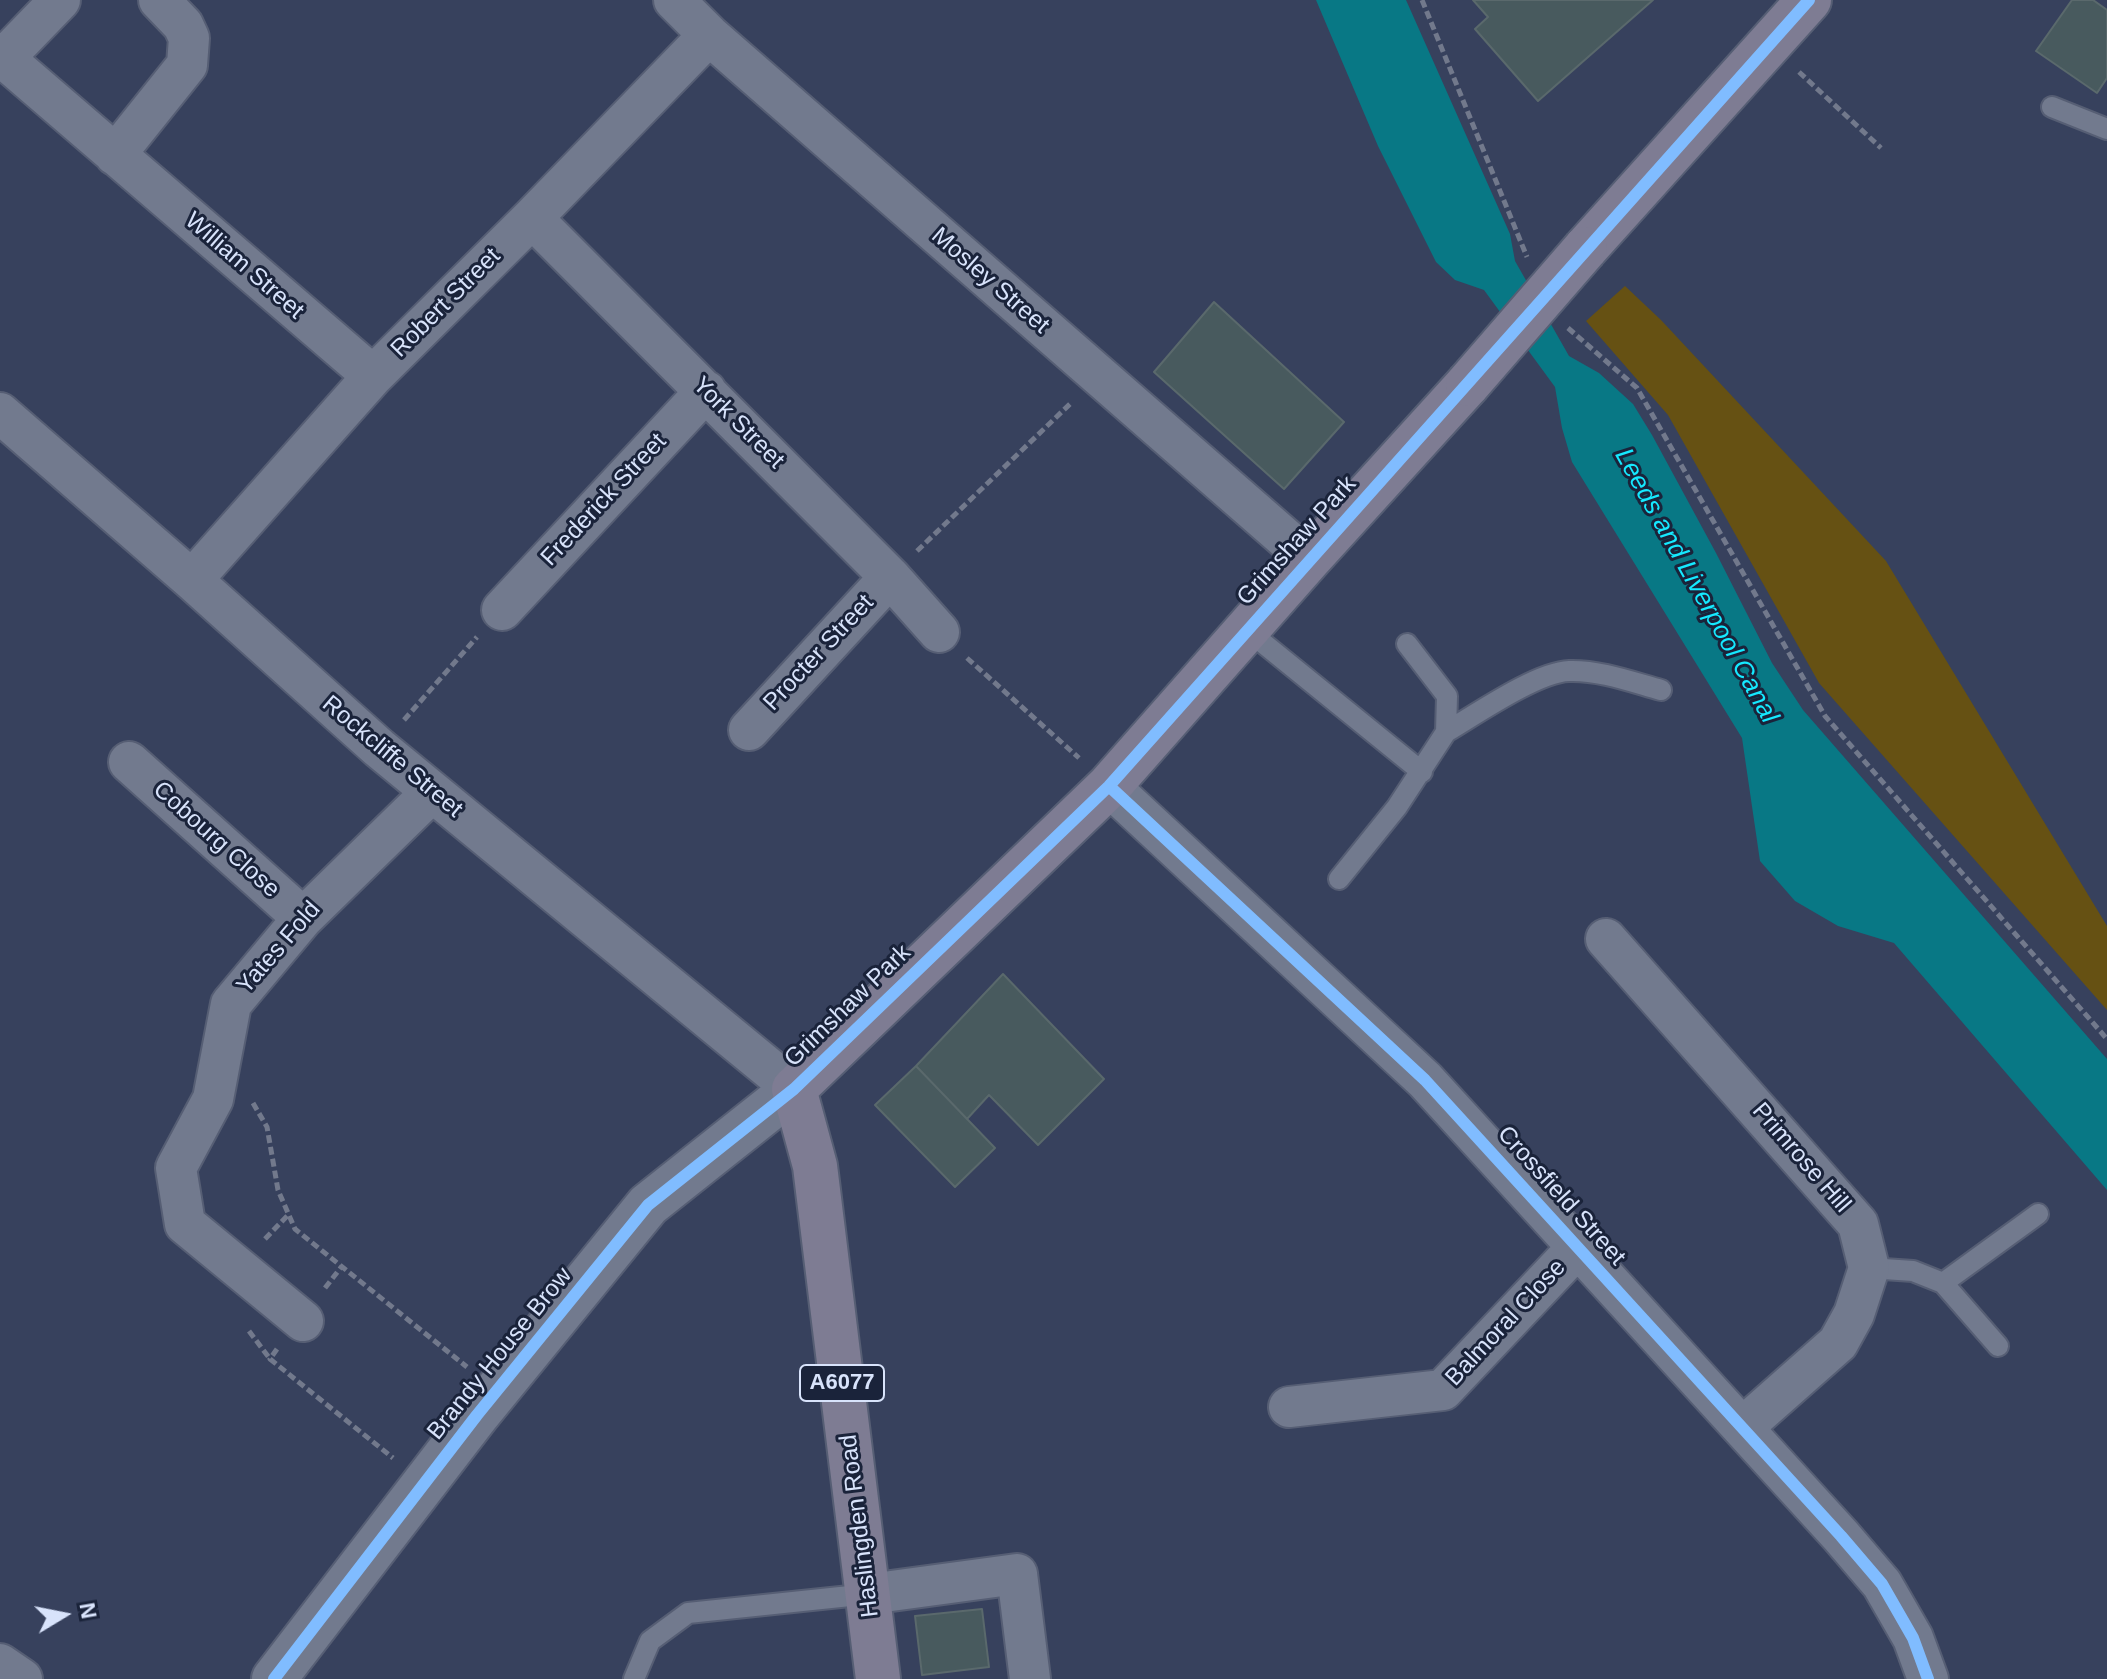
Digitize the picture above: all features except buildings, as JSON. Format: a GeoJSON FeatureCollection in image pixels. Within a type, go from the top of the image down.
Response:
{"type":"FeatureCollection","features":[{"type":"Feature","properties":{"kind":"highway","name":"Grimshaw Park"},"geometry":{"type":"LineString","coordinates":[[794,1089],[1109,786],[1468,384],[1795,5]]}},
{"type":"Feature","properties":{"kind":"highway","name":"Haslingden Road"},"geometry":{"type":"LineString","coordinates":[[794,1089],[815,1166],[878,1679]]}},
{"type":"Feature","properties":{"kind":"street","name":"William Street"},"geometry":{"type":"LineString","coordinates":[[60,0],[2,57],[373,376]]}},
{"type":"Feature","properties":{"kind":"street"},"geometry":{"type":"LineString","coordinates":[[115,155],[187,65],[189,38],[183,25],[159,0]]}},
{"type":"Feature","properties":{"kind":"street","name":"Mosley Street"},"geometry":{"type":"LineString","coordinates":[[674,0],[709,35],[1309,559]]}},
{"type":"Feature","properties":{"kind":"street","name":"Robert Street"},"geometry":{"type":"LineString","coordinates":[[192,580],[373,376],[709,35]]}},
{"type":"Feature","properties":{"kind":"street","name":"York Street"},"geometry":{"type":"LineString","coordinates":[[532,218],[890,577],[939,632]]}},
{"type":"Feature","properties":{"kind":"street","name":"Frederick Street"},"geometry":{"type":"LineString","coordinates":[[502,610],[706,391]]}},
{"type":"Feature","properties":{"kind":"street","name":"Rockcliffe Street"},"geometry":{"type":"LineString","coordinates":[[0,413],[379,748],[794,1089]]}},
{"type":"Feature","properties":{"kind":"street","name":"Procter Street"},"geometry":{"type":"LineString","coordinates":[[749,730],[890,577]]}},
{"type":"Feature","properties":{"kind":"street","name":"Cobourg Close"},"geometry":{"type":"LineString","coordinates":[[129,762],[303,918]]}},
{"type":"Feature","properties":{"kind":"street","name":"Crossfield Street"},"geometry":{"type":"LineString","coordinates":[[1109,786],[1425,1080],[1743,1427],[1882,1584],[1913,1638],[1928,1679]]}},
{"type":"Feature","properties":{"kind":"street","name":"Yates Fold"},"geometry":{"type":"LineString","coordinates":[[302,1319],[185,1224],[176,1168],[213,1099],[231,1004],[303,918],[432,792]]}},
{"type":"Feature","properties":{"kind":"street","name":"Primrose Hill"},"geometry":{"type":"LineString","coordinates":[[1606,939],[1858,1224],[1869,1268]]}},
{"type":"Feature","properties":{"kind":"street","name":"Brandy House Brow"},"geometry":{"type":"LineString","coordinates":[[274,1679],[497,1391],[648,1205],[794,1089]]}},
{"type":"Feature","properties":{"kind":"street","name":"Balmoral Close"},"geometry":{"type":"LineString","coordinates":[[1289,1407],[1443,1390],[1578,1247]]}},
{"type":"Feature","properties":{"kind":"street"},"geometry":{"type":"LineString","coordinates":[[1743,1427],[1838,1343],[1854,1314],[1869,1268]]}},
{"type":"Feature","properties":{"kind":"street"},"geometry":{"type":"LineString","coordinates":[[869,1594],[1017,1574],[1030,1679]]}},
{"type":"Feature","properties":{"kind":"street"},"geometry":{"type":"LineString","coordinates":[[0,1664],[22,1679]]}},
{"type":"Feature","properties":{"kind":"lane"},"geometry":{"type":"LineString","coordinates":[[2052,107],[2107,129]]}},
{"type":"Feature","properties":{"kind":"lane"},"geometry":{"type":"LineString","coordinates":[[1247,630],[1422,772]]}},
{"type":"Feature","properties":{"kind":"lane"},"geometry":{"type":"LineString","coordinates":[[1407,644],[1447,696],[1446,732]]}},
{"type":"Feature","properties":{"kind":"lane"},"geometry":{"type":"LineString","coordinates":[[1339,879],[1397,807],[1446,732],[1524,686],[1566,671],[1594,673],[1661,690]]}},
{"type":"Feature","properties":{"kind":"lane"},"geometry":{"type":"LineString","coordinates":[[1943,1283],[2038,1214]]}},
{"type":"Feature","properties":{"kind":"lane"},"geometry":{"type":"LineString","coordinates":[[1869,1268],[1913,1271],[1943,1283],[1998,1346]]}},
{"type":"Feature","properties":{"kind":"lane"},"geometry":{"type":"LineString","coordinates":[[634,1679],[650,1641],[688,1613],[869,1594]]}},
{"type":"Feature","properties":{"kind":"path"},"geometry":{"type":"LineString","coordinates":[[1422,0],[1530,262]]}},
{"type":"Feature","properties":{"kind":"path"},"geometry":{"type":"LineString","coordinates":[[1798,72],[1881,148]]}},
{"type":"Feature","properties":{"kind":"path"},"geometry":{"type":"LineString","coordinates":[[1566,327],[1637,388],[1825,716],[2107,1039]]}},
{"type":"Feature","properties":{"kind":"path"},"geometry":{"type":"LineString","coordinates":[[890,577],[1098,376]]}},
{"type":"Feature","properties":{"kind":"path"},"geometry":{"type":"LineString","coordinates":[[379,748],[502,610]]}},
{"type":"Feature","properties":{"kind":"path"},"geometry":{"type":"LineString","coordinates":[[939,632],[1109,786]]}},
{"type":"Feature","properties":{"kind":"path"},"geometry":{"type":"LineString","coordinates":[[252,1100],[267,1127],[278,1190],[295,1229],[497,1391]]}},
{"type":"Feature","properties":{"kind":"path"},"geometry":{"type":"LineString","coordinates":[[342,1266],[270,1359],[424,1484]]}},
{"type":"Feature","properties":{"kind":"shaded area"},"geometry":{"type":"Polygon","coordinates":[[[1625,286],[1661,320],[1886,561],[2107,926],[2107,1010],[1819,683],[1668,415],[1586,321],[1625,286]]]}},
{"type":"Feature","properties":{"kind":"water","name":"Leeds and Liverpool Canal"},"geometry":{"type":"Polygon","coordinates":[[[1316,0],[1406,0],[1510,234],[1515,261],[1569,356],[1599,373],[1633,404],[1716,553],[1772,663],[1803,710],[2107,1059],[2107,1190],[1894,943],[1838,926],[1795,901],[1760,861],[1742,738],[1572,462],[1555,387],[1484,290],[1455,280],[1436,262],[1378,146],[1316,0]]]}},
{"type":"Feature","properties":{"kind":"cycle path"},"geometry":{"type":"LineString","coordinates":[[274,1679],[477,1415],[648,1205],[794,1089],[1109,786],[1809,0]]}},
{"type":"Feature","properties":{"kind":"cycle path"},"geometry":{"type":"LineString","coordinates":[[1109,786],[1425,1080],[1882,1584],[1913,1638],[1928,1679]]}}]}
